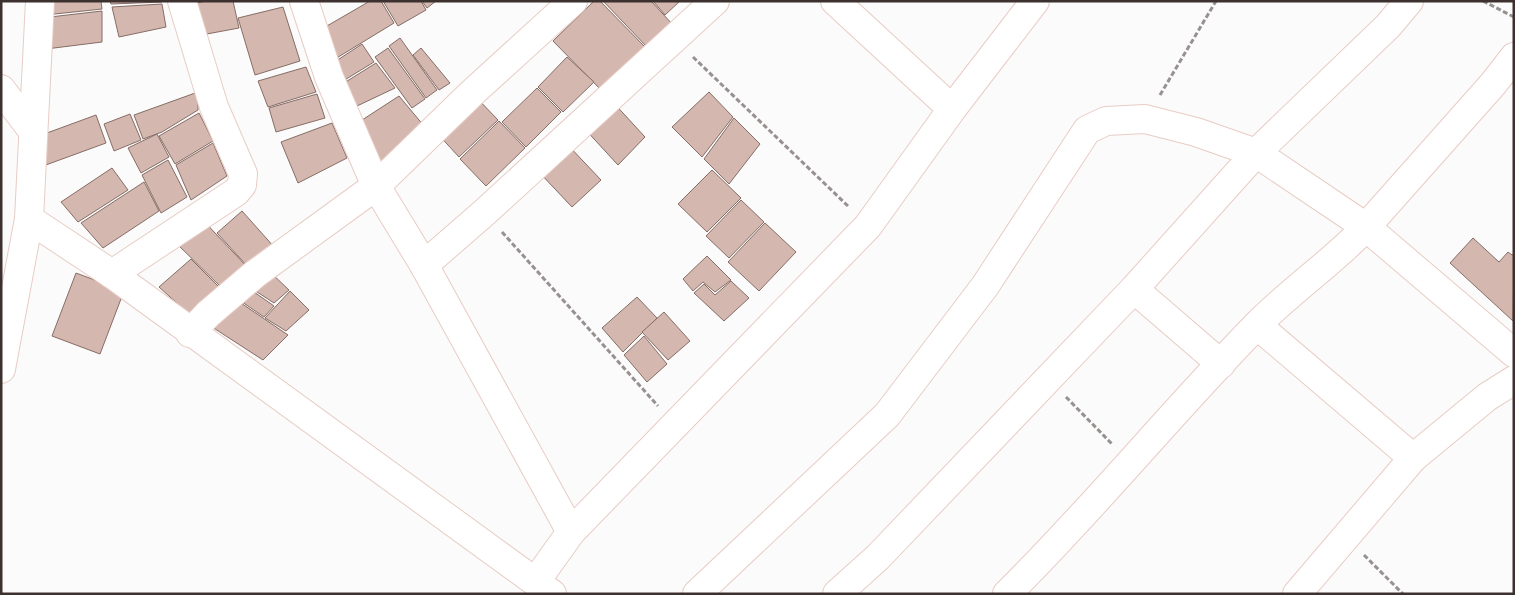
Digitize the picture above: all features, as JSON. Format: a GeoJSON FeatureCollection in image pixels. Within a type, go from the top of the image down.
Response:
{"type":"FeatureCollection","features":[{"type":"Feature","properties":{"kind":"street"},"geometry":{"type":"LineString","coordinates":[[1,369],[29,219],[40,1]]}},
{"type":"Feature","properties":{"kind":"street"},"geometry":{"type":"LineString","coordinates":[[112,274],[236,192],[242,185],[243,174],[214,107],[182,1]]}},
{"type":"Feature","properties":{"kind":"street"},"geometry":{"type":"LineString","coordinates":[[304,1],[329,77],[376,186],[424,265],[570,532]]}},
{"type":"Feature","properties":{"kind":"street"},"geometry":{"type":"LineString","coordinates":[[190,333],[222,301],[254,274],[376,186],[472,94],[574,1]]}},
{"type":"Feature","properties":{"kind":"street"},"geometry":{"type":"LineString","coordinates":[[424,265],[485,212],[715,1]]}},
{"type":"Feature","properties":{"kind":"street"},"geometry":{"type":"LineString","coordinates":[[835,1],[952,109]]}},
{"type":"Feature","properties":{"kind":"street"},"geometry":{"type":"LineString","coordinates":[[837,594],[878,557],[1134,289],[1256,153],[1388,26],[1409,1]]}},
{"type":"Feature","properties":{"kind":"street"},"geometry":{"type":"LineString","coordinates":[[29,219],[112,274],[190,333],[544,587],[570,532],[868,226],[1026,5]]}},
{"type":"Feature","properties":{"kind":"street"},"geometry":{"type":"LineString","coordinates":[[1008,594],[1051,550],[1257,325],[1343,251],[1366,227],[1493,84],[1514,57]]}},
{"type":"Feature","properties":{"kind":"street"},"geometry":{"type":"LineString","coordinates":[[1,89],[32,130]]}},
{"type":"Feature","properties":{"kind":"street"},"geometry":{"type":"LineString","coordinates":[[697,594],[887,416],[985,286],[1087,130],[1106,121],[1146,119],[1196,132],[1256,153],[1366,227],[1514,353]]}},
{"type":"Feature","properties":{"kind":"street"},"geometry":{"type":"LineString","coordinates":[[1134,289],[1221,364]]}},
{"type":"Feature","properties":{"kind":"street"},"geometry":{"type":"LineString","coordinates":[[1257,325],[1413,458]]}},
{"type":"Feature","properties":{"kind":"street"},"geometry":{"type":"LineString","coordinates":[[1298,594],[1413,458],[1487,397],[1514,380]]}},
{"type":"Feature","properties":{"kind":"path"},"geometry":{"type":"LineString","coordinates":[[1146,119],[1216,1]]}},
{"type":"Feature","properties":{"kind":"path"},"geometry":{"type":"LineString","coordinates":[[1483,1],[1514,17]]}},
{"type":"Feature","properties":{"kind":"path"},"geometry":{"type":"LineString","coordinates":[[675,39],[868,226]]}},
{"type":"Feature","properties":{"kind":"path"},"geometry":{"type":"LineString","coordinates":[[485,212],[675,425]]}},
{"type":"Feature","properties":{"kind":"path"},"geometry":{"type":"LineString","coordinates":[[1048,378],[1131,463]]}},
{"type":"Feature","properties":{"kind":"path"},"geometry":{"type":"LineString","coordinates":[[1346,537],[1403,594]]}},
{"type":"Feature","properties":{"kind":"building"},"geometry":{"type":"Polygon","coordinates":[[[45,1],[101,1],[102,9],[45,15],[45,1]]]}},
{"type":"Feature","properties":{"kind":"building"},"geometry":{"type":"Polygon","coordinates":[[[110,1],[162,1],[162,2],[111,4],[110,1]]]}},
{"type":"Feature","properties":{"kind":"building"},"geometry":{"type":"Polygon","coordinates":[[[206,1],[233,1],[239,28],[196,36],[188,5],[206,1]]]}},
{"type":"Feature","properties":{"kind":"building"},"geometry":{"type":"Polygon","coordinates":[[[370,1],[381,1],[394,23],[335,59],[320,30],[370,1]]]}},
{"type":"Feature","properties":{"kind":"building"},"geometry":{"type":"Polygon","coordinates":[[[383,1],[421,1],[426,10],[398,26],[383,1]]]}},
{"type":"Feature","properties":{"kind":"building"},"geometry":{"type":"Polygon","coordinates":[[[422,1],[436,1],[427,8],[422,1]]]}},
{"type":"Feature","properties":{"kind":"building"},"geometry":{"type":"Polygon","coordinates":[[[594,1],[600,1],[645,47],[601,90],[553,41],[594,1]]]}},
{"type":"Feature","properties":{"kind":"building"},"geometry":{"type":"Polygon","coordinates":[[[603,1],[651,1],[673,25],[648,48],[603,1]]]}},
{"type":"Feature","properties":{"kind":"building"},"geometry":{"type":"Polygon","coordinates":[[[653,1],[680,1],[665,15],[653,1]]]}},
{"type":"Feature","properties":{"kind":"building"},"geometry":{"type":"Polygon","coordinates":[[[162,4],[166,27],[119,37],[112,7],[162,4]]]}},
{"type":"Feature","properties":{"kind":"building"},"geometry":{"type":"Polygon","coordinates":[[[283,7],[300,61],[255,75],[238,18],[283,7]]]}},
{"type":"Feature","properties":{"kind":"building"},"geometry":{"type":"Polygon","coordinates":[[[102,11],[102,42],[46,49],[50,17],[102,11]]]}},
{"type":"Feature","properties":{"kind":"building"},"geometry":{"type":"Polygon","coordinates":[[[400,38],[437,90],[426,98],[389,46],[400,38]]]}},
{"type":"Feature","properties":{"kind":"building"},"geometry":{"type":"Polygon","coordinates":[[[362,44],[374,62],[343,81],[333,63],[362,44]]]}},
{"type":"Feature","properties":{"kind":"building"},"geometry":{"type":"Polygon","coordinates":[[[388,48],[425,99],[412,108],[375,57],[388,48]]]}},
{"type":"Feature","properties":{"kind":"building"},"geometry":{"type":"Polygon","coordinates":[[[421,48],[450,83],[439,90],[413,55],[421,48]]]}},
{"type":"Feature","properties":{"kind":"building"},"geometry":{"type":"Polygon","coordinates":[[[567,57],[594,82],[563,112],[538,87],[567,57]]]}},
{"type":"Feature","properties":{"kind":"building"},"geometry":{"type":"Polygon","coordinates":[[[376,63],[395,88],[357,106],[344,83],[376,63]]]}},
{"type":"Feature","properties":{"kind":"building"},"geometry":{"type":"Polygon","coordinates":[[[306,67],[316,92],[268,107],[258,81],[306,67]]]}},
{"type":"Feature","properties":{"kind":"building"},"geometry":{"type":"Polygon","coordinates":[[[537,88],[561,112],[526,147],[502,122],[537,88]]]}},
{"type":"Feature","properties":{"kind":"building"},"geometry":{"type":"Polygon","coordinates":[[[198,92],[198,110],[162,132],[143,139],[134,115],[198,92]]]}},
{"type":"Feature","properties":{"kind":"building"},"geometry":{"type":"Polygon","coordinates":[[[709,92],[733,117],[702,157],[672,127],[709,92]]]}},
{"type":"Feature","properties":{"kind":"building"},"geometry":{"type":"Polygon","coordinates":[[[317,94],[325,118],[276,132],[269,108],[317,94]]]}},
{"type":"Feature","properties":{"kind":"building"},"geometry":{"type":"Polygon","coordinates":[[[474,95],[498,120],[459,157],[436,132],[474,95]]]}},
{"type":"Feature","properties":{"kind":"building"},"geometry":{"type":"Polygon","coordinates":[[[399,96],[424,126],[379,171],[359,122],[399,96]]]}},
{"type":"Feature","properties":{"kind":"building"},"geometry":{"type":"Polygon","coordinates":[[[611,100],[645,137],[618,165],[583,127],[611,100]]]}},
{"type":"Feature","properties":{"kind":"building"},"geometry":{"type":"Polygon","coordinates":[[[199,113],[213,141],[175,164],[159,136],[199,113]]]}},
{"type":"Feature","properties":{"kind":"building"},"geometry":{"type":"Polygon","coordinates":[[[130,114],[141,140],[114,151],[104,124],[130,114]]]}},
{"type":"Feature","properties":{"kind":"building"},"geometry":{"type":"Polygon","coordinates":[[[96,115],[106,143],[43,166],[36,137],[96,115]]]}},
{"type":"Feature","properties":{"kind":"building"},"geometry":{"type":"Polygon","coordinates":[[[734,118],[760,144],[729,184],[704,159],[734,118]]]}},
{"type":"Feature","properties":{"kind":"building"},"geometry":{"type":"Polygon","coordinates":[[[499,121],[525,148],[486,186],[460,159],[499,121]]]}},
{"type":"Feature","properties":{"kind":"building"},"geometry":{"type":"Polygon","coordinates":[[[332,123],[347,158],[298,183],[281,142],[332,123]]]}},
{"type":"Feature","properties":{"kind":"building"},"geometry":{"type":"Polygon","coordinates":[[[157,134],[169,157],[141,173],[128,148],[157,134]]]}},
{"type":"Feature","properties":{"kind":"building"},"geometry":{"type":"Polygon","coordinates":[[[213,143],[227,176],[191,200],[176,165],[213,143]]]}},
{"type":"Feature","properties":{"kind":"building"},"geometry":{"type":"Polygon","coordinates":[[[566,143],[601,180],[572,207],[537,170],[566,143]]]}},
{"type":"Feature","properties":{"kind":"building"},"geometry":{"type":"Polygon","coordinates":[[[168,160],[187,197],[161,213],[142,175],[168,160]]]}},
{"type":"Feature","properties":{"kind":"building"},"geometry":{"type":"Polygon","coordinates":[[[112,168],[128,190],[78,222],[61,202],[112,168]]]}},
{"type":"Feature","properties":{"kind":"building"},"geometry":{"type":"Polygon","coordinates":[[[712,170],[741,198],[707,232],[678,204],[712,170]]]}},
{"type":"Feature","properties":{"kind":"building"},"geometry":{"type":"Polygon","coordinates":[[[144,182],[159,211],[103,248],[81,223],[144,182]]]}},
{"type":"Feature","properties":{"kind":"building"},"geometry":{"type":"Polygon","coordinates":[[[741,200],[764,222],[729,258],[706,236],[741,200]]]}},
{"type":"Feature","properties":{"kind":"building"},"geometry":{"type":"Polygon","coordinates":[[[242,211],[275,248],[250,269],[217,233],[242,211]]]}},
{"type":"Feature","properties":{"kind":"building"},"geometry":{"type":"Polygon","coordinates":[[[200,217],[248,268],[223,289],[172,239],[200,217]]]}},
{"type":"Feature","properties":{"kind":"building"},"geometry":{"type":"Polygon","coordinates":[[[765,223],[796,252],[759,291],[728,262],[765,223]]]}},
{"type":"Feature","properties":{"kind":"building"},"geometry":{"type":"Polygon","coordinates":[[[1473,238],[1499,262],[1508,252],[1512,255],[1514,254],[1513,321],[1450,263],[1473,238]]]}},
{"type":"Feature","properties":{"kind":"building"},"geometry":{"type":"Polygon","coordinates":[[[707,256],[731,280],[715,292],[703,282],[693,291],[683,279],[707,256]]]}},
{"type":"Feature","properties":{"kind":"building"},"geometry":{"type":"Polygon","coordinates":[[[191,259],[221,289],[190,315],[159,287],[191,259]]]}},
{"type":"Feature","properties":{"kind":"building"},"geometry":{"type":"Polygon","coordinates":[[[270,272],[289,290],[274,303],[251,288],[270,272]]]}},
{"type":"Feature","properties":{"kind":"building"},"geometry":{"type":"Polygon","coordinates":[[[76,273],[124,291],[100,354],[52,336],[76,273]]]}},
{"type":"Feature","properties":{"kind":"building"},"geometry":{"type":"Polygon","coordinates":[[[731,281],[749,298],[724,321],[694,293],[704,284],[715,295],[731,281]]]}},
{"type":"Feature","properties":{"kind":"building"},"geometry":{"type":"Polygon","coordinates":[[[244,285],[274,306],[264,317],[232,295],[244,285]]]}},
{"type":"Feature","properties":{"kind":"building"},"geometry":{"type":"Polygon","coordinates":[[[290,291],[309,310],[286,331],[265,318],[290,291]]]}},
{"type":"Feature","properties":{"kind":"building"},"geometry":{"type":"Polygon","coordinates":[[[637,297],[657,318],[623,352],[602,328],[637,297]]]}},
{"type":"Feature","properties":{"kind":"building"},"geometry":{"type":"Polygon","coordinates":[[[235,299],[288,335],[263,360],[209,325],[235,299]]]}},
{"type":"Feature","properties":{"kind":"building"},"geometry":{"type":"Polygon","coordinates":[[[664,312],[690,341],[668,360],[642,332],[664,312]]]}},
{"type":"Feature","properties":{"kind":"building"},"geometry":{"type":"Polygon","coordinates":[[[644,336],[667,364],[647,382],[624,355],[644,336]]]}}]}
